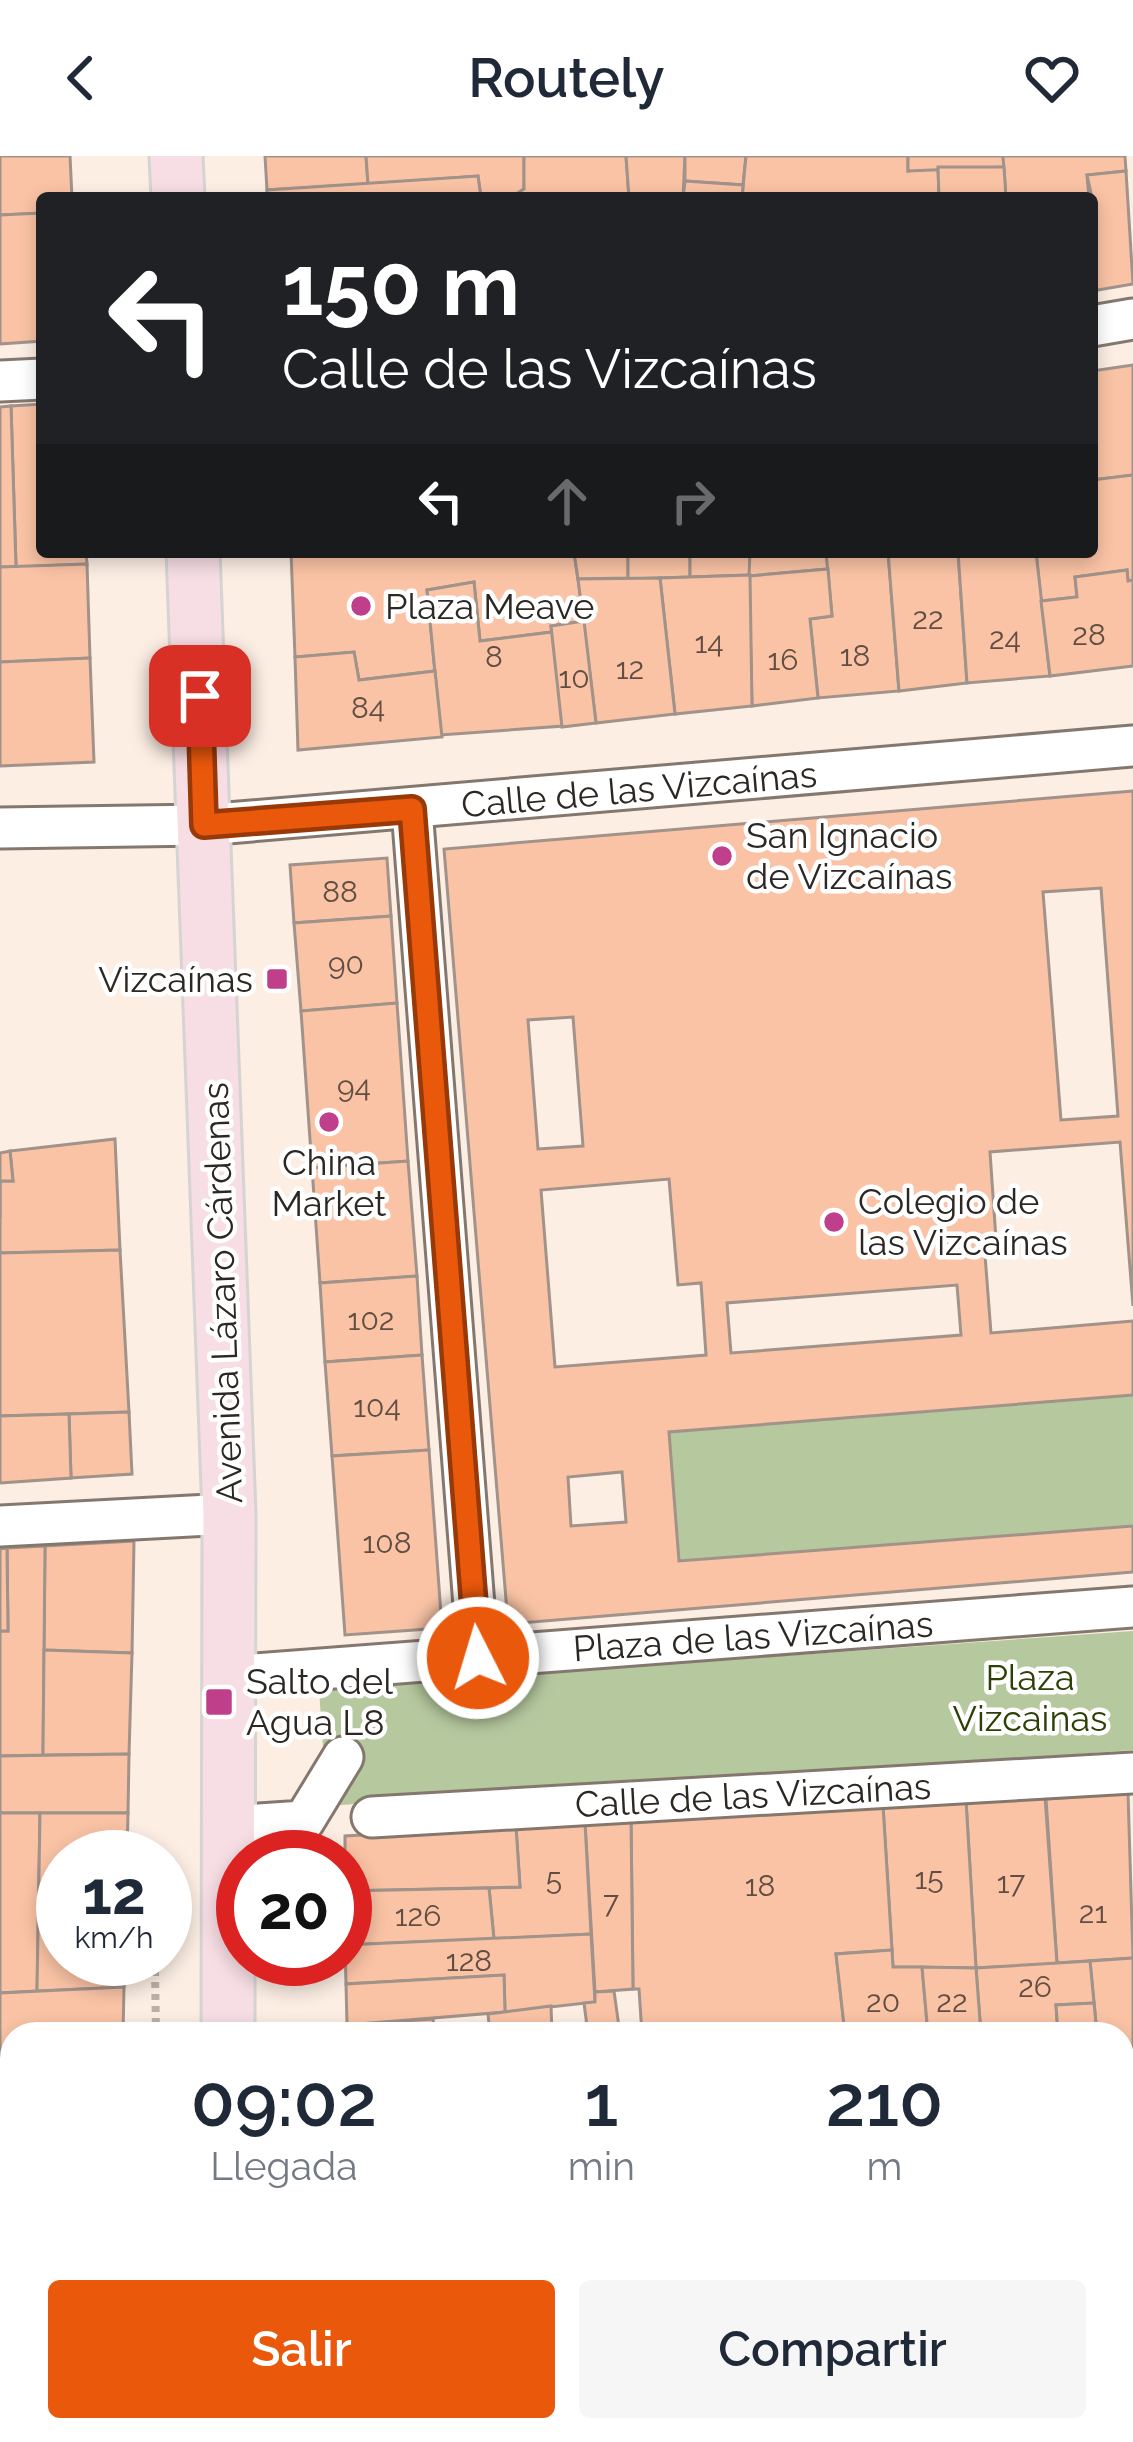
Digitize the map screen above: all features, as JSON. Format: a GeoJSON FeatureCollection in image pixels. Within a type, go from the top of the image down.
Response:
{"type":"FeatureCollection","features":[{"type":"Feature","properties":{"kind":"main road"},"geometry":{"type":"LineString","coordinates":[[176,156],[178,192]]}},
{"type":"Feature","properties":{"kind":"main road","name":"Avenida Lázaro Cárdenas"},"geometry":{"type":"LineString","coordinates":[[193,558],[230,1514],[228,2022]]}},
{"type":"Feature","properties":{"kind":"street"},"geometry":{"type":"LineString","coordinates":[[1098,325],[1133,320]]}},
{"type":"Feature","properties":{"kind":"street"},"geometry":{"type":"LineString","coordinates":[[0,381],[36,379]]}},
{"type":"Feature","properties":{"kind":"street","name":"Calle de las Vizcaínas"},"geometry":{"type":"LineString","coordinates":[[0,829],[204,825],[1133,746]]}},
{"type":"Feature","properties":{"kind":"street"},"geometry":{"type":"LineString","coordinates":[[412,809],[478,1658]]}},
{"type":"Feature","properties":{"kind":"street"},"geometry":{"type":"LineString","coordinates":[[0,1526],[230,1514]]}},
{"type":"Feature","properties":{"kind":"street","name":"Plaza de las Vizcaínas"},"geometry":{"type":"LineString","coordinates":[[229,1676],[1133,1607]]}},
{"type":"Feature","properties":{"kind":"street"},"geometry":{"type":"LineString","coordinates":[[229,1826],[304,1821],[343,1756]]}},
{"type":"Feature","properties":{"kind":"street","name":"Calle de las Vizcaínas"},"geometry":{"type":"LineString","coordinates":[[373,1817],[1133,1773]]}},
{"type":"Feature","properties":{"kind":"path"},"geometry":{"type":"LineString","coordinates":[[154,1986],[156,2022]]}},
{"type":"Feature","properties":{"kind":"green space"},"geometry":{"type":"Polygon","coordinates":[[[1133,1395],[1133,1526],[679,1561],[669,1432],[1133,1395]]]}},
{"type":"Feature","properties":{"kind":"green space","name":"Plaza Vizcainas"},"geometry":{"type":"Polygon","coordinates":[[[1133,1631],[1133,1750],[327,1806],[319,1689],[1133,1631]]]}},
{"type":"Feature","properties":{"kind":"building"},"geometry":{"type":"Polygon","coordinates":[[[0,156],[70,156],[72,192],[36,192],[36,213],[0,215],[0,156]]]}},
{"type":"Feature","properties":{"kind":"building"},"geometry":{"type":"Polygon","coordinates":[[[265,156],[366,156],[368,184],[267,190],[265,156]]]}},
{"type":"Feature","properties":{"kind":"building"},"geometry":{"type":"Polygon","coordinates":[[[366,156],[524,156],[524,189],[519,192],[480,192],[478,176],[368,184],[366,156]]]}},
{"type":"Feature","properties":{"kind":"building"},"geometry":{"type":"Polygon","coordinates":[[[524,156],[626,156],[629,192],[519,192],[524,189],[524,156]]]}},
{"type":"Feature","properties":{"kind":"building"},"geometry":{"type":"Polygon","coordinates":[[[626,156],[685,156],[683,192],[629,192],[626,156]]]}},
{"type":"Feature","properties":{"kind":"building"},"geometry":{"type":"Polygon","coordinates":[[[685,156],[746,156],[743,185],[685,181],[685,156]]]}},
{"type":"Feature","properties":{"kind":"building"},"geometry":{"type":"Polygon","coordinates":[[[746,156],[908,156],[908,171],[938,167],[939,192],[743,192],[746,156]]]}},
{"type":"Feature","properties":{"kind":"building"},"geometry":{"type":"Polygon","coordinates":[[[908,156],[1003,156],[1004,167],[908,171],[908,156]]]}},
{"type":"Feature","properties":{"kind":"building"},"geometry":{"type":"Polygon","coordinates":[[[1003,156],[1125,156],[1126,171],[1087,175],[1088,192],[1006,192],[1003,156]]]}},
{"type":"Feature","properties":{"kind":"building"},"geometry":{"type":"Polygon","coordinates":[[[938,167],[1004,167],[1006,192],[939,192],[938,167]]]}},
{"type":"Feature","properties":{"kind":"building"},"geometry":{"type":"Polygon","coordinates":[[[1126,171],[1133,284],[1098,290],[1098,192],[1091,192],[1087,175],[1126,171]]]}},
{"type":"Feature","properties":{"kind":"building"},"geometry":{"type":"Polygon","coordinates":[[[478,176],[480,192],[267,192],[478,176]]]}},
{"type":"Feature","properties":{"kind":"building"},"geometry":{"type":"Polygon","coordinates":[[[685,181],[743,185],[742,192],[684,192],[685,181]]]}},
{"type":"Feature","properties":{"kind":"building"},"geometry":{"type":"Polygon","coordinates":[[[36,213],[36,341],[0,344],[0,215],[36,213]]]}},
{"type":"Feature","properties":{"kind":"building"},"geometry":{"type":"Polygon","coordinates":[[[1133,365],[1133,475],[1098,479],[1098,370],[1133,365]]]}},
{"type":"Feature","properties":{"kind":"building"},"geometry":{"type":"Polygon","coordinates":[[[36,404],[36,558],[86,558],[87,564],[16,567],[11,406],[36,404]]]}},
{"type":"Feature","properties":{"kind":"building"},"geometry":{"type":"Polygon","coordinates":[[[11,406],[16,567],[0,567],[0,407],[11,406]]]}},
{"type":"Feature","properties":{"kind":"building"},"geometry":{"type":"Polygon","coordinates":[[[1133,475],[1133,580],[1128,581],[1127,570],[1075,577],[1077,597],[1041,601],[1037,558],[1098,558],[1098,479],[1133,475]]]}},
{"type":"Feature","properties":{"kind":"building","name":"Plaza Meave"},"geometry":{"type":"Polygon","coordinates":[[[291,558],[575,558],[584,621],[551,626],[552,632],[480,641],[474,582],[427,590],[435,671],[359,680],[354,652],[295,657],[291,558]]]}},
{"type":"Feature","properties":{"kind":"building"},"geometry":{"type":"Polygon","coordinates":[[[575,558],[628,558],[628,578],[578,579],[575,558]]]}},
{"type":"Feature","properties":{"kind":"building"},"geometry":{"type":"Polygon","coordinates":[[[628,558],[690,558],[690,577],[628,579],[628,558]]]}},
{"type":"Feature","properties":{"kind":"building"},"geometry":{"type":"Polygon","coordinates":[[[690,558],[750,558],[750,575],[690,577],[690,558]]]}},
{"type":"Feature","properties":{"kind":"building"},"geometry":{"type":"Polygon","coordinates":[[[750,558],[827,558],[828,569],[749,576],[750,558]]]}},
{"type":"Feature","properties":{"kind":"building"},"geometry":{"type":"Polygon","coordinates":[[[827,558],[888,558],[899,691],[818,698],[810,619],[832,616],[827,558]]]}},
{"type":"Feature","properties":{"kind":"building"},"geometry":{"type":"Polygon","coordinates":[[[888,558],[958,558],[967,683],[899,691],[888,558]]]}},
{"type":"Feature","properties":{"kind":"building"},"geometry":{"type":"Polygon","coordinates":[[[958,558],[1037,558],[1050,676],[967,683],[958,558]]]}},
{"type":"Feature","properties":{"kind":"building"},"geometry":{"type":"Polygon","coordinates":[[[87,564],[90,658],[0,662],[0,567],[87,564]]]}},
{"type":"Feature","properties":{"kind":"building"},"geometry":{"type":"Polygon","coordinates":[[[828,569],[832,616],[810,619],[818,698],[752,706],[749,576],[828,569]]]}},
{"type":"Feature","properties":{"kind":"building"},"geometry":{"type":"Polygon","coordinates":[[[1127,570],[1128,581],[1133,580],[1133,666],[1050,676],[1041,601],[1077,597],[1075,577],[1127,570]]]}},
{"type":"Feature","properties":{"kind":"building"},"geometry":{"type":"Polygon","coordinates":[[[750,575],[752,706],[675,714],[660,578],[750,575]]]}},
{"type":"Feature","properties":{"kind":"building"},"geometry":{"type":"Polygon","coordinates":[[[660,578],[675,714],[596,723],[578,579],[660,578]]]}},
{"type":"Feature","properties":{"kind":"building"},"geometry":{"type":"Polygon","coordinates":[[[474,582],[480,641],[552,632],[563,726],[441,735],[427,590],[474,582]]]}},
{"type":"Feature","properties":{"kind":"building"},"geometry":{"type":"Polygon","coordinates":[[[584,621],[596,723],[562,727],[551,626],[584,621]]]}},
{"type":"Feature","properties":{"kind":"building"},"geometry":{"type":"Polygon","coordinates":[[[354,652],[359,680],[435,671],[442,737],[298,750],[295,657],[354,652]]]}},
{"type":"Feature","properties":{"kind":"building"},"geometry":{"type":"Polygon","coordinates":[[[90,658],[94,762],[0,766],[0,662],[90,658]]]}},
{"type":"Feature","properties":{"kind":"building","name":"Colegio de las Vizcaínas"},"geometry":{"type":"Polygon","coordinates":[[[1133,791],[1133,1306],[1120,1142],[990,1152],[997,1254],[985,1255],[991,1333],[1133,1321],[1133,1395],[669,1432],[679,1561],[1133,1526],[1133,1572],[508,1624],[444,849],[1133,791]],[[1101,888],[1043,892],[1061,1120],[1118,1116],[1101,888]],[[573,1017],[528,1020],[538,1149],[583,1146],[573,1017]],[[669,1179],[541,1190],[555,1367],[706,1355],[701,1283],[678,1285],[669,1179]],[[957,1285],[727,1303],[731,1353],[961,1335],[957,1285]],[[622,1472],[568,1477],[571,1526],[626,1522],[622,1472]]]}},
{"type":"Feature","properties":{"kind":"building"},"geometry":{"type":"Polygon","coordinates":[[[387,858],[391,916],[294,923],[290,865],[387,858]]]}},
{"type":"Feature","properties":{"kind":"building"},"geometry":{"type":"Polygon","coordinates":[[[391,916],[397,1003],[301,1011],[294,923],[391,916]]]}},
{"type":"Feature","properties":{"kind":"building"},"geometry":{"type":"Polygon","coordinates":[[[397,1003],[408,1161],[312,1168],[301,1011],[397,1003]]]}},
{"type":"Feature","properties":{"kind":"building"},"geometry":{"type":"Polygon","coordinates":[[[115,1139],[120,1250],[0,1253],[0,1181],[13,1181],[10,1151],[115,1139]]]}},
{"type":"Feature","properties":{"kind":"building"},"geometry":{"type":"Polygon","coordinates":[[[10,1151],[13,1181],[0,1181],[0,1153],[10,1151]]]}},
{"type":"Feature","properties":{"kind":"building"},"geometry":{"type":"Polygon","coordinates":[[[408,1161],[417,1276],[320,1283],[312,1168],[408,1161]]]}},
{"type":"Feature","properties":{"kind":"building"},"geometry":{"type":"Polygon","coordinates":[[[120,1250],[129,1412],[0,1416],[0,1253],[120,1250]]]}},
{"type":"Feature","properties":{"kind":"building"},"geometry":{"type":"Polygon","coordinates":[[[417,1276],[422,1355],[325,1362],[320,1283],[417,1276]]]}},
{"type":"Feature","properties":{"kind":"building"},"geometry":{"type":"Polygon","coordinates":[[[422,1355],[429,1450],[332,1456],[325,1362],[422,1355]]]}},
{"type":"Feature","properties":{"kind":"building"},"geometry":{"type":"Polygon","coordinates":[[[129,1412],[132,1474],[71,1478],[69,1414],[129,1412]]]}},
{"type":"Feature","properties":{"kind":"building"},"geometry":{"type":"Polygon","coordinates":[[[69,1414],[71,1478],[0,1483],[0,1416],[69,1414]]]}},
{"type":"Feature","properties":{"kind":"building"},"geometry":{"type":"Polygon","coordinates":[[[429,1450],[442,1628],[345,1635],[332,1456],[429,1450]]]}},
{"type":"Feature","properties":{"kind":"building"},"geometry":{"type":"Polygon","coordinates":[[[134,1541],[132,1653],[44,1650],[45,1546],[134,1541]]]}},
{"type":"Feature","properties":{"kind":"building"},"geometry":{"type":"Polygon","coordinates":[[[45,1546],[43,1755],[0,1756],[0,1631],[8,1631],[7,1548],[45,1546]]]}},
{"type":"Feature","properties":{"kind":"building"},"geometry":{"type":"Polygon","coordinates":[[[7,1548],[8,1631],[0,1631],[0,1549],[7,1548]]]}},
{"type":"Feature","properties":{"kind":"building"},"geometry":{"type":"Polygon","coordinates":[[[44,1650],[132,1653],[129,1754],[43,1755],[44,1650]]]}},
{"type":"Feature","properties":{"kind":"building"},"geometry":{"type":"Polygon","coordinates":[[[129,1754],[128,1813],[0,1813],[0,1756],[129,1754]]]}},
{"type":"Feature","properties":{"kind":"building"},"geometry":{"type":"Polygon","coordinates":[[[1128,1793],[1133,1958],[1057,1963],[1046,1799],[1128,1793]]]}},
{"type":"Feature","properties":{"kind":"building"},"geometry":{"type":"Polygon","coordinates":[[[1045,1797],[1057,1964],[976,1968],[966,1801],[1045,1797]]]}},
{"type":"Feature","properties":{"kind":"building"},"geometry":{"type":"Polygon","coordinates":[[[966,1801],[976,1968],[893,1967],[883,1806],[966,1801]]]}},
{"type":"Feature","properties":{"kind":"building"},"geometry":{"type":"Polygon","coordinates":[[[883,1806],[892,1950],[836,1954],[844,2022],[641,2022],[639,1989],[633,1989],[631,1820],[883,1806]]]}},
{"type":"Feature","properties":{"kind":"building"},"geometry":{"type":"Polygon","coordinates":[[[0,1813],[40,1813],[40,1830],[36,1830],[37,1991],[0,1993],[0,1813]]]}},
{"type":"Feature","properties":{"kind":"building"},"geometry":{"type":"Polygon","coordinates":[[[40,1813],[128,1813],[128,1830],[40,1830],[40,1813]]]}},
{"type":"Feature","properties":{"kind":"building"},"geometry":{"type":"Polygon","coordinates":[[[631,1820],[633,1989],[595,1992],[585,1823],[631,1820]]]}},
{"type":"Feature","properties":{"kind":"building"},"geometry":{"type":"Polygon","coordinates":[[[585,1823],[591,1934],[494,1939],[489,1888],[520,1887],[516,1827],[585,1823]]]}},
{"type":"Feature","properties":{"kind":"building"},"geometry":{"type":"Polygon","coordinates":[[[516,1827],[520,1887],[372,1890],[372,1835],[516,1827]]]}},
{"type":"Feature","properties":{"kind":"building"},"geometry":{"type":"Polygon","coordinates":[[[489,1888],[494,1939],[372,1944],[372,1890],[489,1888]]]}},
{"type":"Feature","properties":{"kind":"building"},"geometry":{"type":"Polygon","coordinates":[[[591,1934],[595,2002],[505,2012],[504,1975],[372,1983],[372,1944],[591,1934]]]}},
{"type":"Feature","properties":{"kind":"building"},"geometry":{"type":"Polygon","coordinates":[[[892,1950],[893,1967],[922,1967],[927,2022],[844,2022],[836,1954],[892,1950]]]}},
{"type":"Feature","properties":{"kind":"building"},"geometry":{"type":"Polygon","coordinates":[[[1133,1958],[1133,2022],[1096,2022],[1090,1961],[1133,1958]]]}},
{"type":"Feature","properties":{"kind":"building"},"geometry":{"type":"Polygon","coordinates":[[[1090,1961],[1094,2003],[1056,2005],[1057,2022],[980,2022],[976,1968],[1090,1961]]]}},
{"type":"Feature","properties":{"kind":"building"},"geometry":{"type":"Polygon","coordinates":[[[922,1967],[976,1968],[980,2022],[927,2022],[922,1967]]]}},
{"type":"Feature","properties":{"kind":"building"},"geometry":{"type":"Polygon","coordinates":[[[504,1975],[505,2012],[347,2022],[346,1986],[504,1975]]]}},
{"type":"Feature","properties":{"kind":"building"},"geometry":{"type":"Polygon","coordinates":[[[37,1986],[124,1986],[124,1987],[37,1991],[37,1986]]]}},
{"type":"Feature","properties":{"kind":"building"},"geometry":{"type":"Polygon","coordinates":[[[124,1987],[123,2022],[0,2022],[0,1993],[124,1987]]]}},
{"type":"Feature","properties":{"kind":"building"},"geometry":{"type":"Polygon","coordinates":[[[614,1991],[618,2022],[586,2022],[584,2003],[595,2002],[595,1992],[614,1991]]]}},
{"type":"Feature","properties":{"kind":"building"},"geometry":{"type":"Polygon","coordinates":[[[1094,2003],[1096,2022],[1057,2022],[1056,2005],[1094,2003]]]}},
{"type":"Feature","properties":{"kind":"building"},"geometry":{"type":"Polygon","coordinates":[[[551,2006],[552,2022],[489,2022],[488,2014],[551,2006]]]}},
{"type":"Feature","properties":{"kind":"place","name":"Plaza Meave"},"geometry":{"type":"Point","coordinates":[361,606]}},
{"type":"Feature","properties":{"kind":"place","name":"San Ignacio de Vizcaínas"},"geometry":{"type":"Point","coordinates":[722,856]}},
{"type":"Feature","properties":{"kind":"place","name":"Vizcaínas"},"geometry":{"type":"Point","coordinates":[277,979]}},
{"type":"Feature","properties":{"kind":"place","name":"China Market"},"geometry":{"type":"Point","coordinates":[329,1122]}},
{"type":"Feature","properties":{"kind":"place","name":"Colegio de las Vizcaínas"},"geometry":{"type":"Point","coordinates":[834,1222]}},
{"type":"Feature","properties":{"kind":"place","name":"Salto del Agua L8"},"geometry":{"type":"Point","coordinates":[219,1702]}},
{"type":"Feature","properties":{"kind":"route"},"geometry":{"type":"LineString","coordinates":[[200,696],[204,825],[412,809],[478,1658]]}}]}
